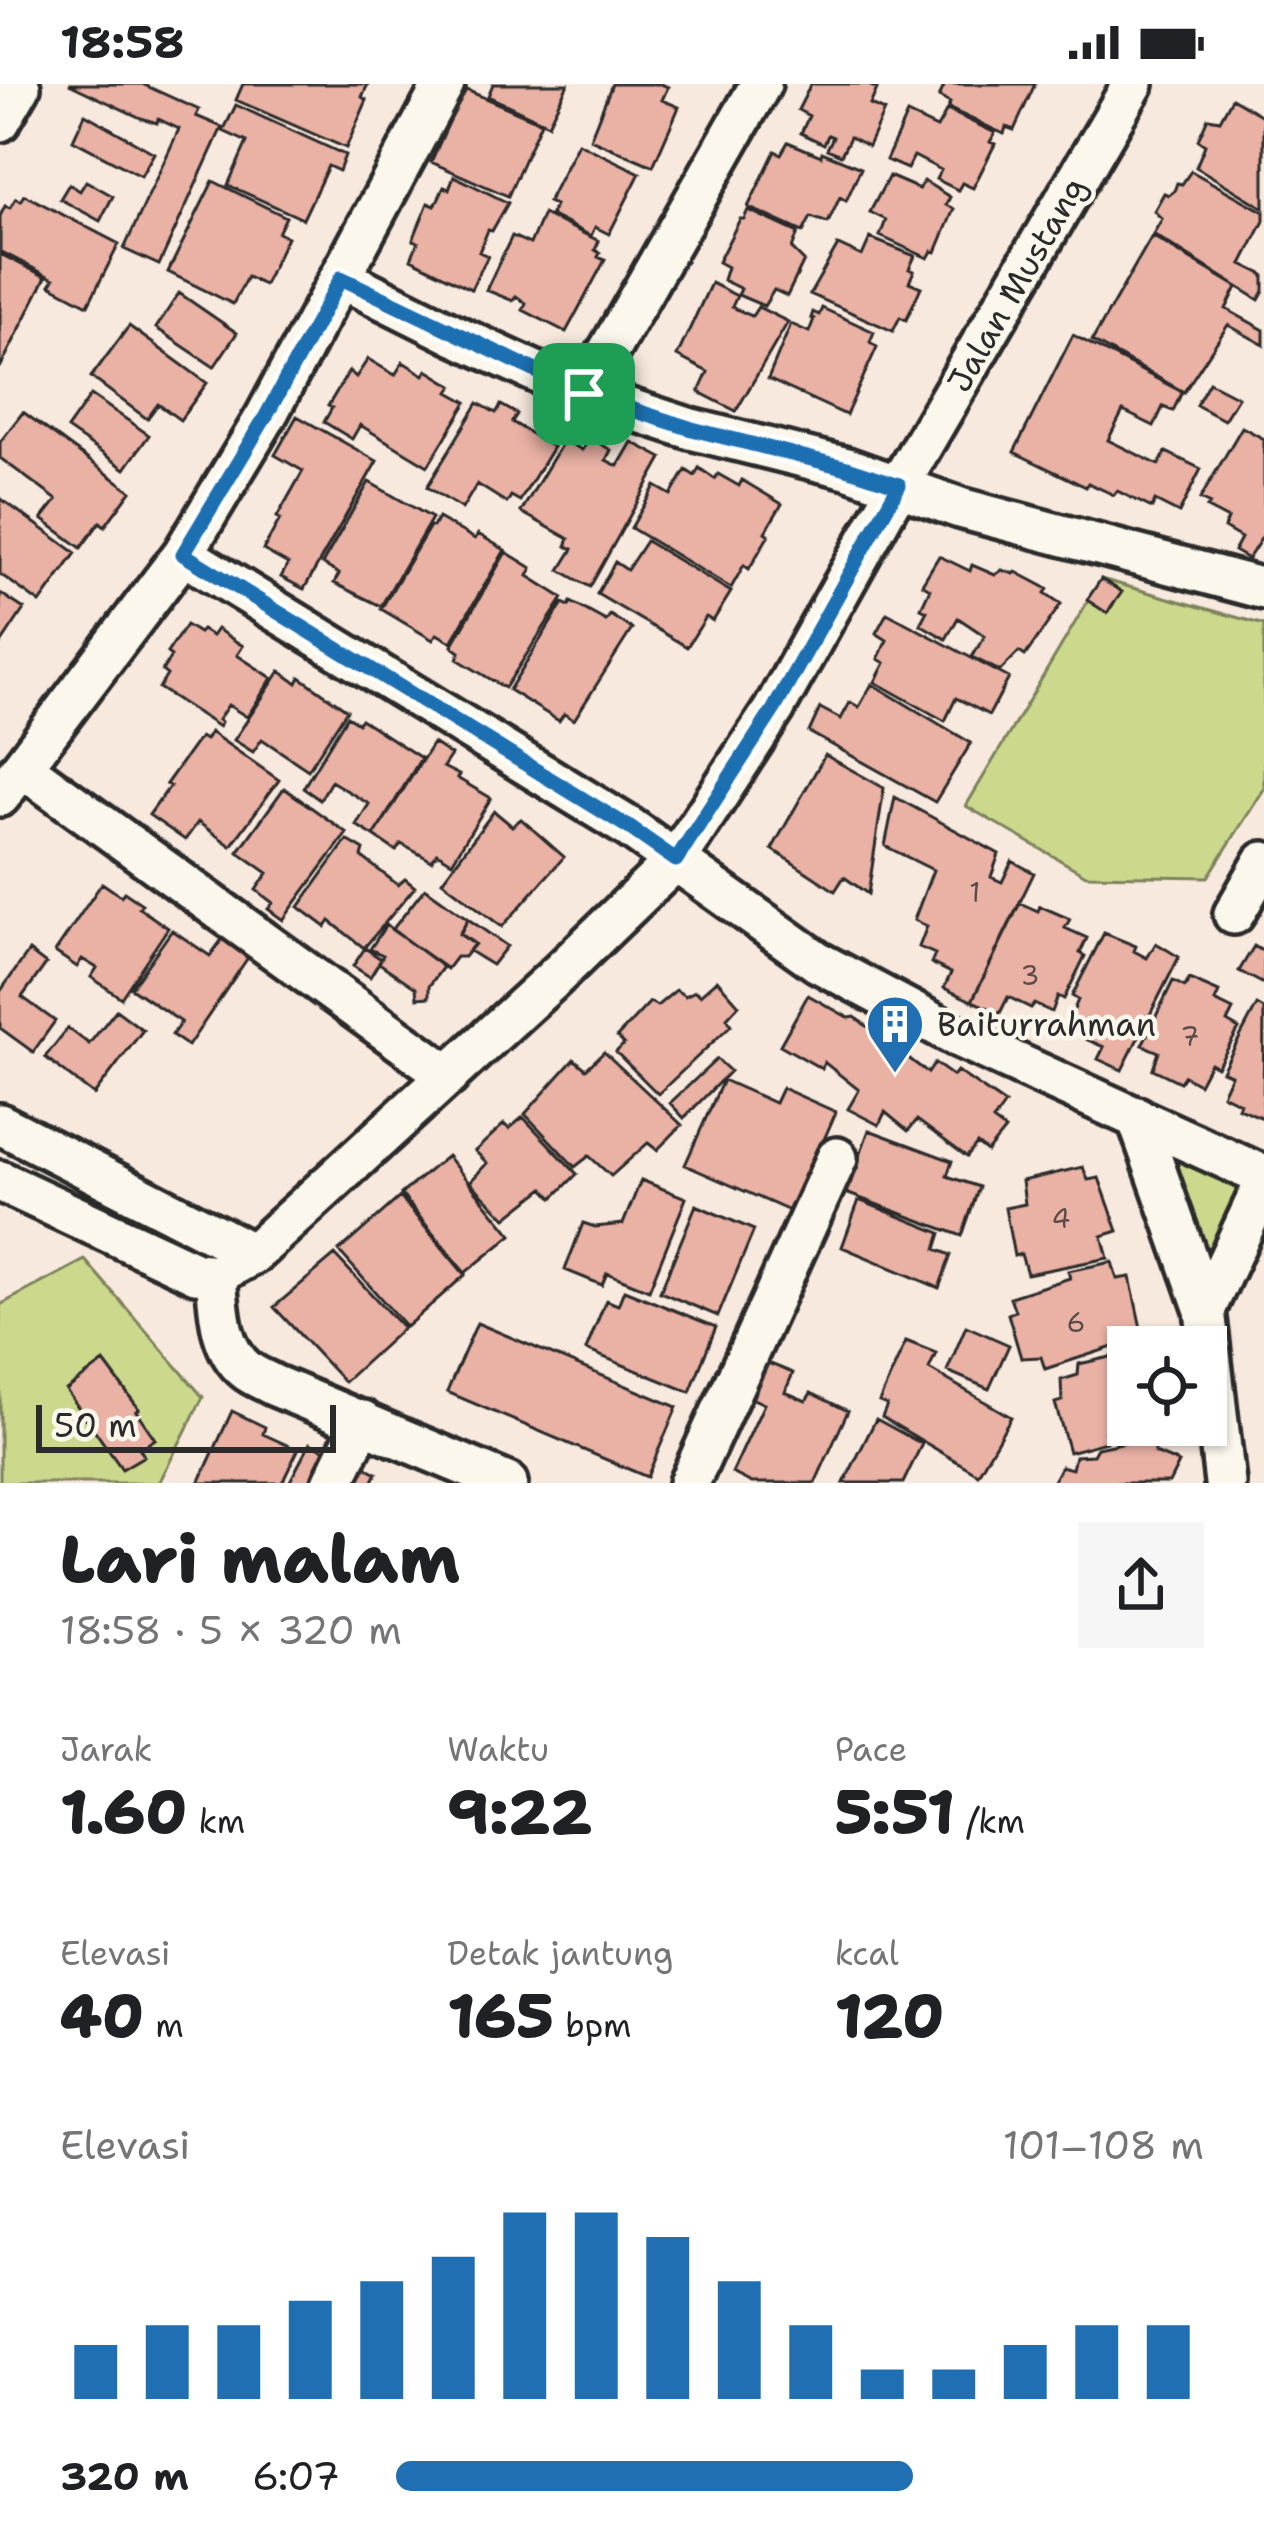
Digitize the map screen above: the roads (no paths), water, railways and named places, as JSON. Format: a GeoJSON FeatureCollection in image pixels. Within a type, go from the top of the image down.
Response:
{"type":"FeatureCollection","features":[{"type":"Feature","properties":{"kind":"street"},"geometry":{"type":"LineString","coordinates":[[444,84],[266,416],[183,554],[11,782],[449,1076]]}},
{"type":"Feature","properties":{"kind":"street"},"geometry":{"type":"LineString","coordinates":[[584,394],[760,84]]}},
{"type":"Feature","properties":{"kind":"street","name":"Jalan Mustang"},"geometry":{"type":"LineString","coordinates":[[216,1275],[253,1254],[676,860],[774,709],[1133,84]]}},
{"type":"Feature","properties":{"kind":"street"},"geometry":{"type":"LineString","coordinates":[[0,121],[20,87]]}},
{"type":"Feature","properties":{"kind":"street"},"geometry":{"type":"LineString","coordinates":[[341,278],[584,394],[692,429],[847,468],[960,508],[1264,590]]}},
{"type":"Feature","properties":{"kind":"street"},"geometry":{"type":"LineString","coordinates":[[183,554],[630,828],[818,962],[959,1037],[1264,1180],[1205,1310]]}},
{"type":"Feature","properties":{"kind":"street"},"geometry":{"type":"LineString","coordinates":[[1234,914],[1264,862]]}},
{"type":"Feature","properties":{"kind":"street"},"geometry":{"type":"LineString","coordinates":[[1137,1118],[1205,1310],[1225,1483]]}},
{"type":"Feature","properties":{"kind":"street"},"geometry":{"type":"LineString","coordinates":[[0,1124],[253,1254]]}},
{"type":"Feature","properties":{"kind":"street"},"geometry":{"type":"LineString","coordinates":[[689,1483],[837,1159]]}},
{"type":"Feature","properties":{"kind":"street"},"geometry":{"type":"LineString","coordinates":[[0,1181],[196,1274],[216,1275],[224,1337],[246,1370],[507,1483]]}},
{"type":"Feature","properties":{"kind":"street"},"geometry":{"type":"LineString","coordinates":[[333,1483],[363,1421]]}},
{"type":"Feature","properties":{"kind":"place","name":"Baiturrahman"},"geometry":{"type":"Point","coordinates":[895,1075]}}]}
